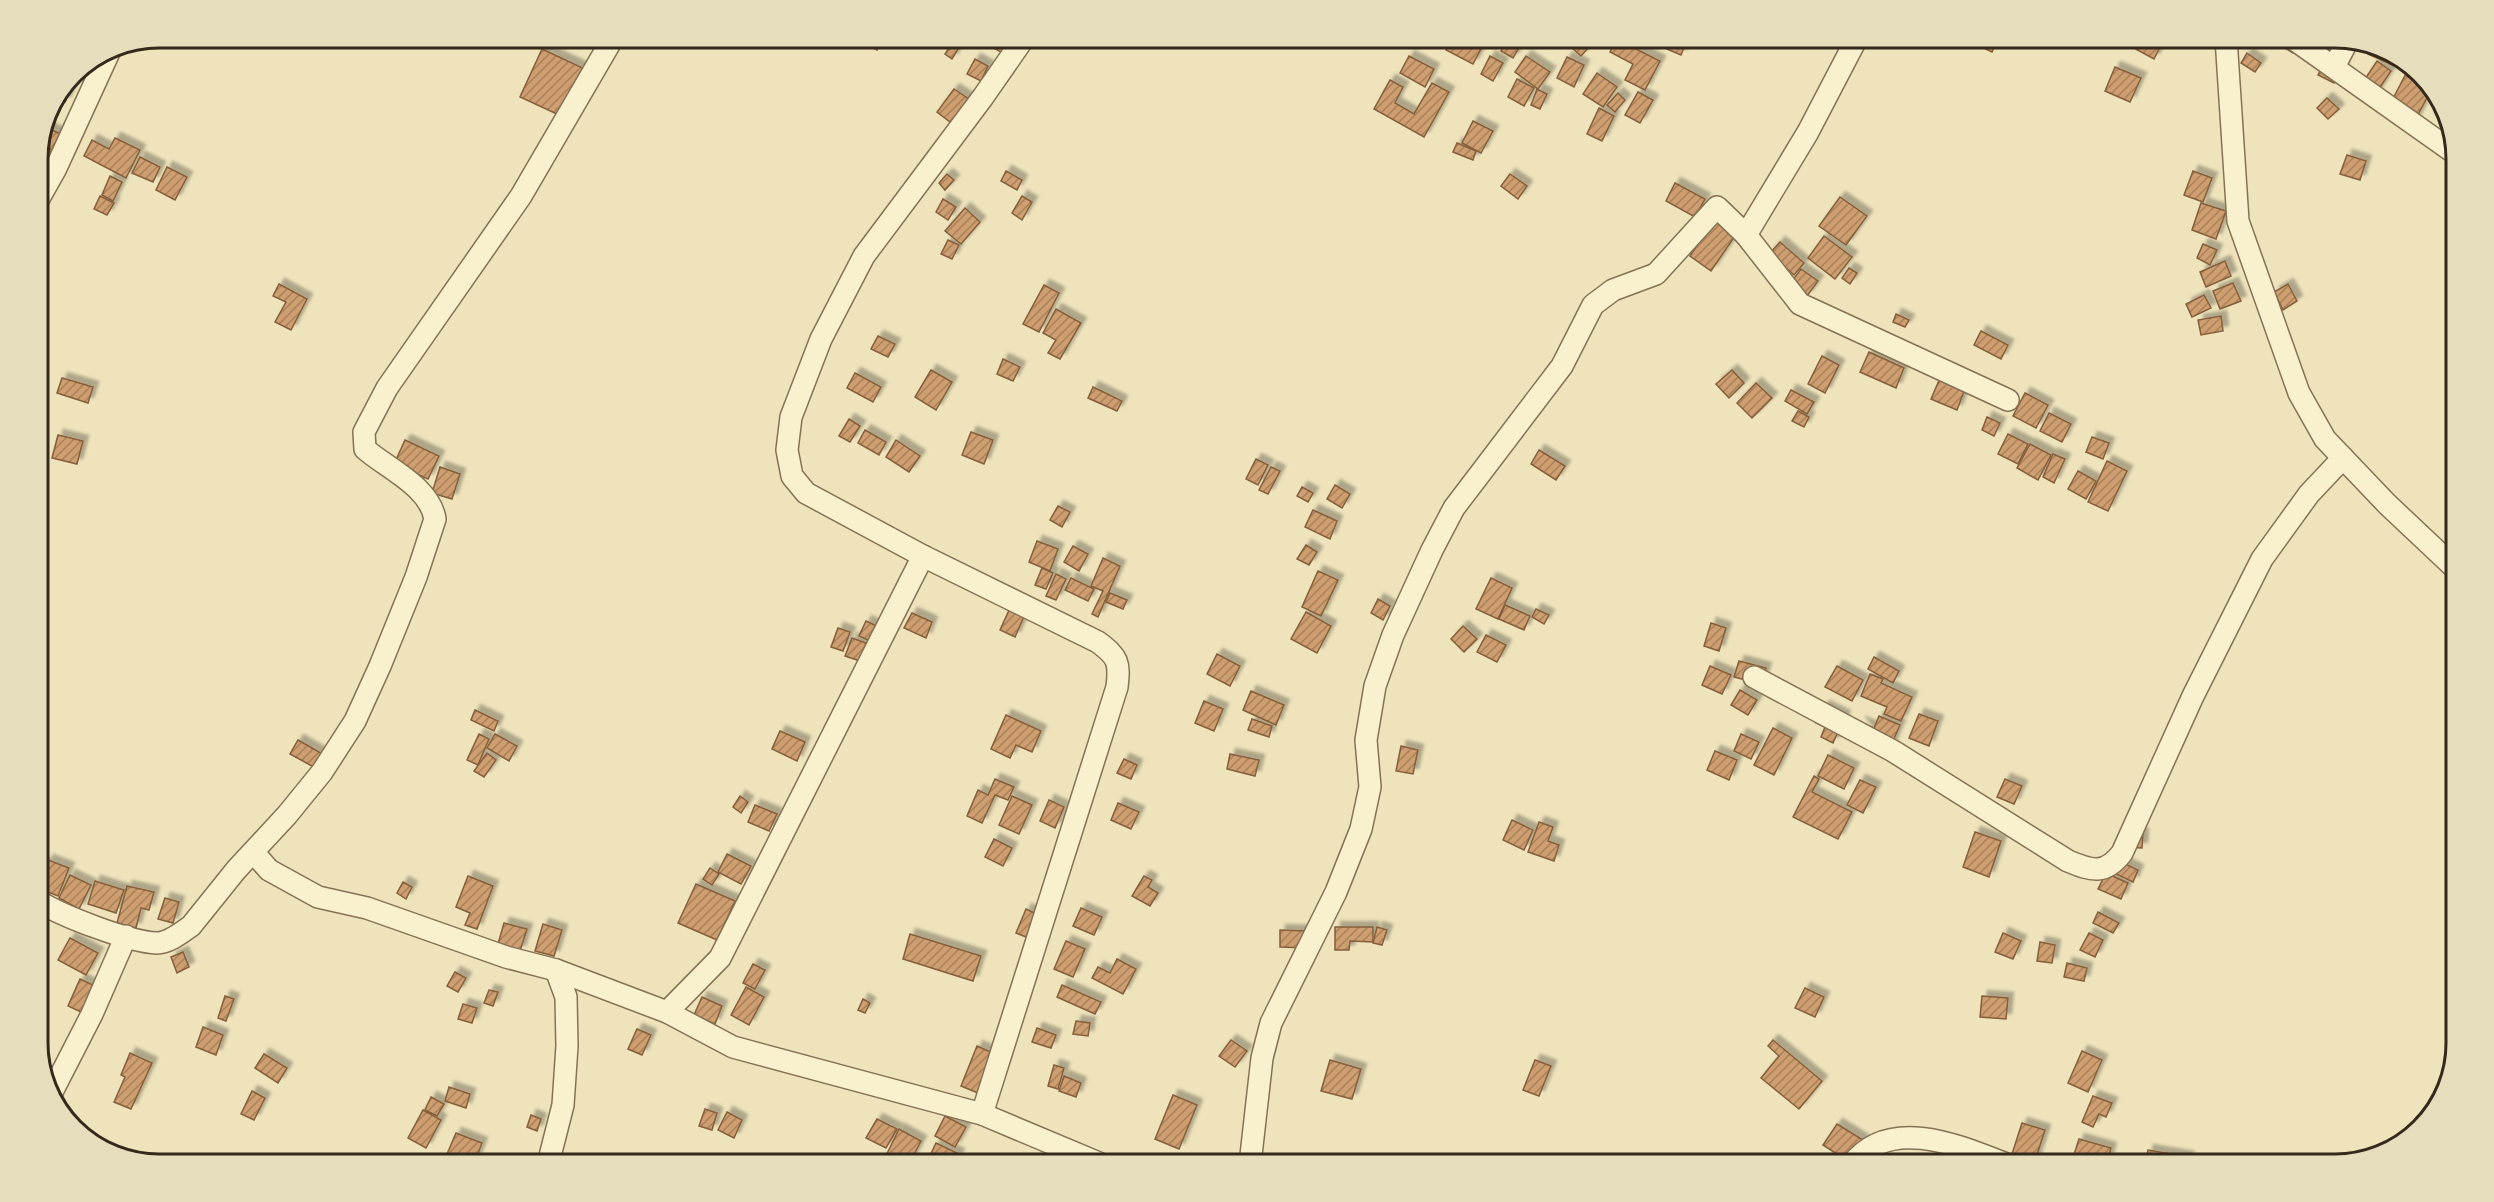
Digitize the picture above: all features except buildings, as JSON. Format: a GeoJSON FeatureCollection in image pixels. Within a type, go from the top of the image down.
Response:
{"type":"FeatureCollection","features":[{"type":"Feature","properties":{"kind":"street"},"geometry":{"type":"LineString","coordinates":[[48,907],[58,913],[126,936],[159,943],[191,926],[236,870],[254,853],[322,772],[355,722],[380,666],[434,528],[433,510],[426,499],[365,449],[364,432],[387,388],[521,196],[607,48]]}},
{"type":"Feature","properties":{"kind":"street"},"geometry":{"type":"LineString","coordinates":[[982,1114],[1117,687],[1120,666],[1112,652],[1098,642],[923,556],[806,493],[792,476],[787,450],[791,417],[821,339],[864,256],[1017,48]]}},
{"type":"Feature","properties":{"kind":"street"},"geometry":{"type":"LineString","coordinates":[[1746,235],[1808,132],[1852,48]]}},
{"type":"Feature","properties":{"kind":"street"},"geometry":{"type":"LineString","coordinates":[[2227,48],[2238,221],[2299,393],[2325,439],[2387,504],[2446,560]]}},
{"type":"Feature","properties":{"kind":"street"},"geometry":{"type":"LineString","coordinates":[[2306,48],[2445,146]]}},
{"type":"Feature","properties":{"kind":"street"},"geometry":{"type":"LineString","coordinates":[[2334,67],[2344,49]]}},
{"type":"Feature","properties":{"kind":"street"},"geometry":{"type":"LineString","coordinates":[[48,182],[104,62]]}},
{"type":"Feature","properties":{"kind":"street"},"geometry":{"type":"LineString","coordinates":[[1251,1154],[1263,1058],[1271,1023],[1336,892],[1361,829],[1370,787],[1366,740],[1375,686],[1393,635],[1455,508],[1562,366],[1593,305],[1613,290],[1656,274],[1717,207],[1746,235],[1800,304],[1864,336],[2008,400]]}},
{"type":"Feature","properties":{"kind":"street"},"geometry":{"type":"LineString","coordinates":[[1754,677],[1893,751],[2068,861],[2085,869],[2103,870],[2122,854],[2193,696],[2262,559],[2309,494],[2343,458]]}},
{"type":"Feature","properties":{"kind":"street"},"geometry":{"type":"LineString","coordinates":[[668,1012],[720,958],[923,556]]}},
{"type":"Feature","properties":{"kind":"street"},"geometry":{"type":"LineString","coordinates":[[254,853],[269,870],[318,897],[367,908],[506,957],[556,970],[668,1012],[733,1047],[982,1114],[1077,1154]]}},
{"type":"Feature","properties":{"kind":"street"},"geometry":{"type":"LineString","coordinates":[[56,1084],[97,1003],[126,936]]}},
{"type":"Feature","properties":{"kind":"street"},"geometry":{"type":"LineString","coordinates":[[551,1154],[563,1105],[567,1046],[566,997],[556,970]]}},
{"type":"Feature","properties":{"kind":"street"},"geometry":{"type":"LineString","coordinates":[[1863,1154],[1882,1143],[1903,1138],[1938,1141],[1976,1154]]}}]}
